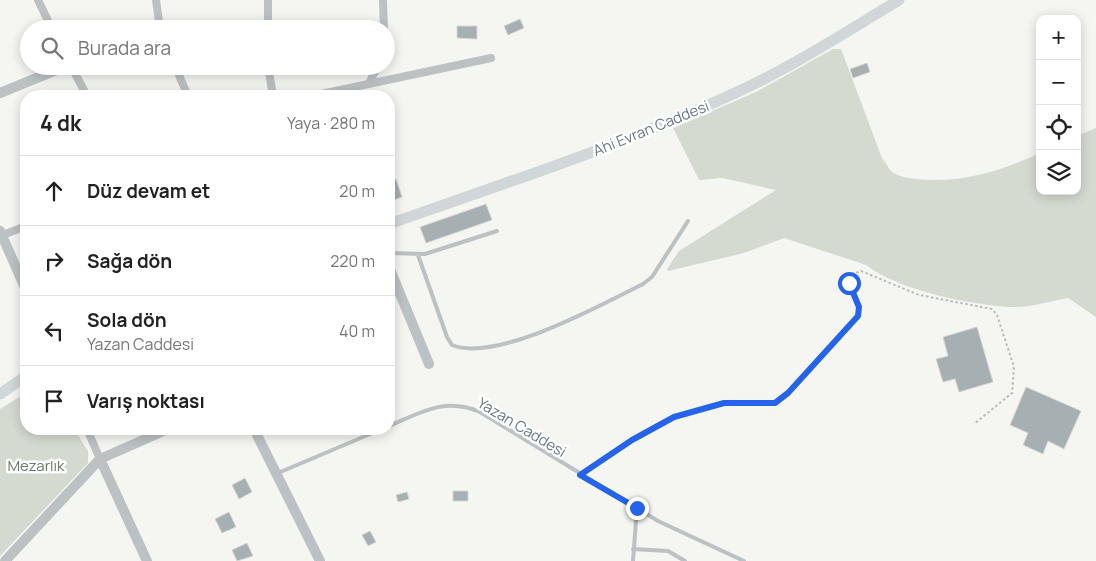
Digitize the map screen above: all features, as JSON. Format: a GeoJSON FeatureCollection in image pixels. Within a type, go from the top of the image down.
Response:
{"type":"FeatureCollection","features":[{"type":"Feature","properties":{"kind":"main road","name":"Ahi Evran Caddesi"},"geometry":{"type":"LineString","coordinates":[[395,222],[604,147],[714,102],[792,64],[899,0]]}},
{"type":"Feature","properties":{"kind":"main road"},"geometry":{"type":"LineString","coordinates":[[0,394],[20,380]]}},
{"type":"Feature","properties":{"kind":"street"},"geometry":{"type":"LineString","coordinates":[[38,0],[48,20]]}},
{"type":"Feature","properties":{"kind":"street"},"geometry":{"type":"LineString","coordinates":[[156,0],[159,20]]}},
{"type":"Feature","properties":{"kind":"street"},"geometry":{"type":"LineString","coordinates":[[268,0],[268,20]]}},
{"type":"Feature","properties":{"kind":"street"},"geometry":{"type":"LineString","coordinates":[[383,0],[384,20]]}},
{"type":"Feature","properties":{"kind":"street"},"geometry":{"type":"LineString","coordinates":[[342,90],[491,58]]}},
{"type":"Feature","properties":{"kind":"street"},"geometry":{"type":"LineString","coordinates":[[0,93],[44,75]]}},
{"type":"Feature","properties":{"kind":"street"},"geometry":{"type":"LineString","coordinates":[[76,75],[83,90]]}},
{"type":"Feature","properties":{"kind":"street"},"geometry":{"type":"LineString","coordinates":[[179,75],[185,90]]}},
{"type":"Feature","properties":{"kind":"street"},"geometry":{"type":"LineString","coordinates":[[268,75],[271,90]]}},
{"type":"Feature","properties":{"kind":"street"},"geometry":{"type":"LineString","coordinates":[[369,84],[374,75]]}},
{"type":"Feature","properties":{"kind":"street"},"geometry":{"type":"LineString","coordinates":[[20,228],[0,234],[20,277]]}},
{"type":"Feature","properties":{"kind":"street"},"geometry":{"type":"LineString","coordinates":[[395,282],[429,364]]}},
{"type":"Feature","properties":{"kind":"street"},"geometry":{"type":"LineString","coordinates":[[90,435],[147,561]]}},
{"type":"Feature","properties":{"kind":"street"},"geometry":{"type":"LineString","coordinates":[[5,561],[100,459],[154,435]]}},
{"type":"Feature","properties":{"kind":"street"},"geometry":{"type":"LineString","coordinates":[[257,435],[320,561]]}},
{"type":"Feature","properties":{"kind":"lane"},"geometry":{"type":"LineString","coordinates":[[418,255],[452,345],[482,349],[505,344],[548,328],[643,284],[652,278],[688,221]]}},
{"type":"Feature","properties":{"kind":"lane"},"geometry":{"type":"LineString","coordinates":[[395,253],[418,255],[497,231]]}},
{"type":"Feature","properties":{"kind":"lane","name":"Yazan Caddesi"},"geometry":{"type":"LineString","coordinates":[[395,423],[431,408],[450,404],[468,407],[480,412],[580,475],[658,521],[744,561]]}},
{"type":"Feature","properties":{"kind":"lane"},"geometry":{"type":"LineString","coordinates":[[276,474],[368,435]]}},
{"type":"Feature","properties":{"kind":"lane"},"geometry":{"type":"LineString","coordinates":[[633,561],[637,508]]}},
{"type":"Feature","properties":{"kind":"lane"},"geometry":{"type":"LineString","coordinates":[[633,549],[668,551],[685,561]]}},
{"type":"Feature","properties":{"kind":"path"},"geometry":{"type":"LineString","coordinates":[[580,475],[632,440],[674,417],[724,403],[775,403],[788,393],[858,316],[859,307],[849,283],[853,274],[861,271],[919,295],[992,309],[997,315],[1014,367],[1012,393],[974,424]]}},
{"type":"Feature","properties":{"kind":"green space"},"geometry":{"type":"Polygon","coordinates":[[[833,49],[841,49],[885,166],[883,158],[896,174],[916,179],[948,180],[980,175],[1036,155],[1036,195],[1081,195],[1081,134],[1096,128],[1096,317],[1068,298],[1011,307],[994,306],[935,295],[896,282],[866,265],[784,238],[744,253],[668,271],[667,269],[679,251],[776,190],[722,178],[699,180],[673,128],[756,92],[833,49]]]}},
{"type":"Feature","properties":{"kind":"green space","name":"Mezarlık"},"geometry":{"type":"Polygon","coordinates":[[[20,397],[20,435],[78,435],[88,451],[88,463],[0,556],[0,409],[20,397]]]}},
{"type":"Feature","properties":{"kind":"building"},"geometry":{"type":"Polygon","coordinates":[[[520,19],[524,28],[508,35],[504,26],[520,19]]]}},
{"type":"Feature","properties":{"kind":"building"},"geometry":{"type":"Polygon","coordinates":[[[457,26],[477,26],[477,39],[457,38],[457,26]]]}},
{"type":"Feature","properties":{"kind":"building"},"geometry":{"type":"Polygon","coordinates":[[[867,63],[870,72],[853,78],[850,69],[867,63]]]}},
{"type":"Feature","properties":{"kind":"building"},"geometry":{"type":"Polygon","coordinates":[[[395,179],[402,197],[395,200],[395,179]]]}},
{"type":"Feature","properties":{"kind":"building"},"geometry":{"type":"Polygon","coordinates":[[[486,204],[492,220],[426,243],[420,227],[486,204]]]}},
{"type":"Feature","properties":{"kind":"building"},"geometry":{"type":"Polygon","coordinates":[[[977,327],[993,382],[959,392],[955,379],[943,382],[936,359],[948,356],[943,337],[977,327]]]}},
{"type":"Feature","properties":{"kind":"building"},"geometry":{"type":"Polygon","coordinates":[[[1026,387],[1081,411],[1064,449],[1048,441],[1043,454],[1023,445],[1028,433],[1010,425],[1026,387]]]}},
{"type":"Feature","properties":{"kind":"building"},"geometry":{"type":"Polygon","coordinates":[[[245,478],[252,492],[239,499],[232,485],[245,478]]]}},
{"type":"Feature","properties":{"kind":"building"},"geometry":{"type":"Polygon","coordinates":[[[453,491],[468,491],[468,501],[453,501],[453,491]]]}},
{"type":"Feature","properties":{"kind":"building"},"geometry":{"type":"Polygon","coordinates":[[[407,492],[409,499],[398,502],[396,495],[407,492]]]}},
{"type":"Feature","properties":{"kind":"building"},"geometry":{"type":"Polygon","coordinates":[[[229,512],[236,527],[222,533],[215,519],[229,512]]]}},
{"type":"Feature","properties":{"kind":"building"},"geometry":{"type":"Polygon","coordinates":[[[370,531],[376,542],[368,546],[362,535],[370,531]]]}},
{"type":"Feature","properties":{"kind":"building"},"geometry":{"type":"Polygon","coordinates":[[[247,543],[253,556],[237,561],[232,550],[247,543]]]}},
{"type":"Feature","properties":{"kind":"route"},"geometry":{"type":"LineString","coordinates":[[637,508],[580,475],[632,440],[674,417],[724,403],[775,403],[788,393],[858,316],[859,307],[849,283]]}}]}
